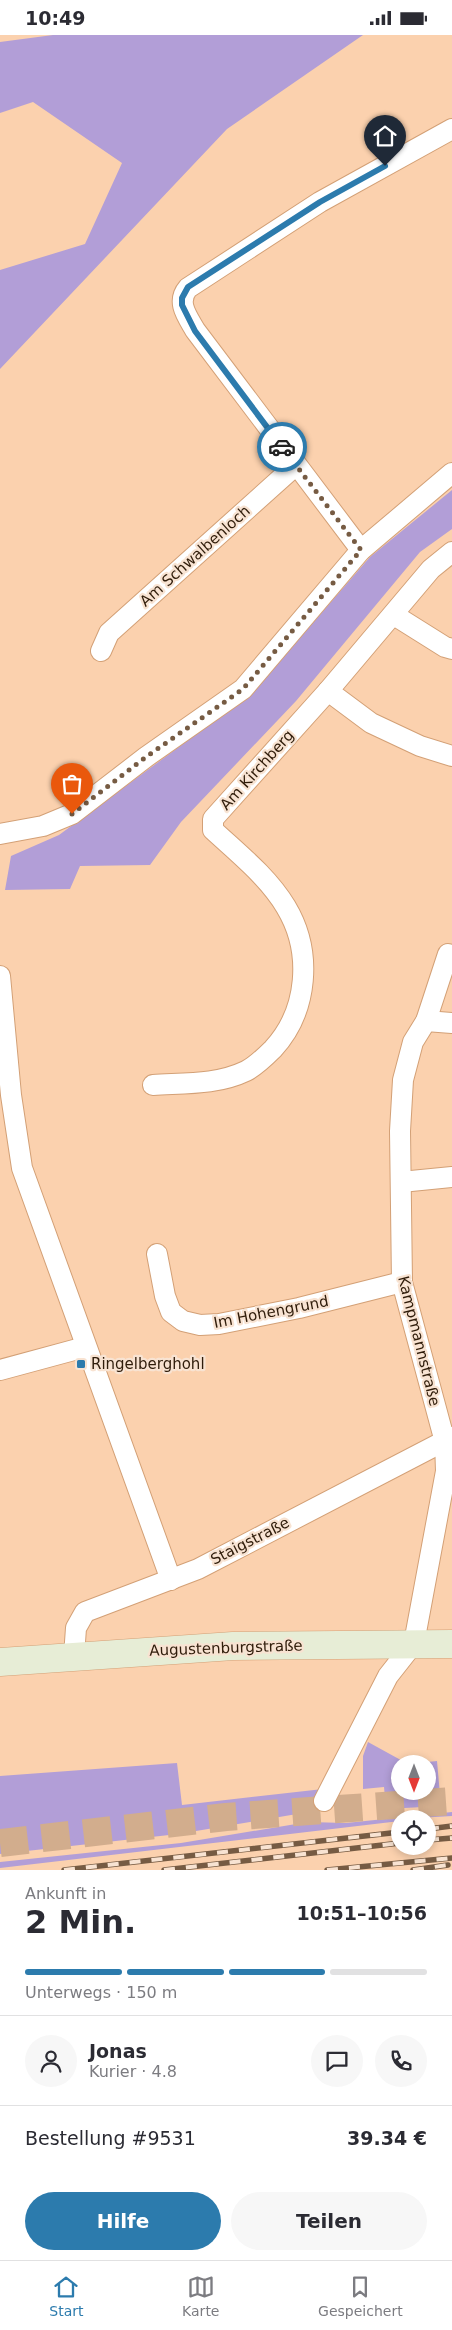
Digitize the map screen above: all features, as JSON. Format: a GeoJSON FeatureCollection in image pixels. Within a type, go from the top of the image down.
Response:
{"type":"FeatureCollection","features":[{"type":"Feature","properties":{"kind":"street"},"geometry":{"type":"LineString","coordinates":[[361,550],[195,331],[182,305],[185,292],[320,202],[452,129]]}},
{"type":"Feature","properties":{"kind":"street","name":"Am Schwalbenloch"},"geometry":{"type":"LineString","coordinates":[[102,651],[109,633],[296,465]]}},
{"type":"Feature","properties":{"kind":"street"},"geometry":{"type":"LineString","coordinates":[[0,834],[44,826],[72,814],[146,757],[243,689],[361,550],[452,473]]}},
{"type":"Feature","properties":{"kind":"street","name":"Am Kirchberg"},"geometry":{"type":"LineString","coordinates":[[153,1085],[221,1080],[248,1070],[266,1056],[286,1035],[304,981],[299,934],[287,909],[272,886],[214,830],[214,819],[394,615],[431,569],[452,552]]}},
{"type":"Feature","properties":{"kind":"street"},"geometry":{"type":"LineString","coordinates":[[394,615],[452,649]]}},
{"type":"Feature","properties":{"kind":"street"},"geometry":{"type":"LineString","coordinates":[[328,691],[371,723],[420,746],[452,756]]}},
{"type":"Feature","properties":{"kind":"street","name":"Kampmannstraße"},"geometry":{"type":"LineString","coordinates":[[324,1801],[388,1676],[414,1643],[445,1480],[448,1439],[402,1282],[401,1182],[403,1080],[413,1042],[426,1021],[448,954]]}},
{"type":"Feature","properties":{"kind":"street"},"geometry":{"type":"LineString","coordinates":[[0,976],[11,1095],[22,1168],[85,1347],[171,1580]]}},
{"type":"Feature","properties":{"kind":"street"},"geometry":{"type":"LineString","coordinates":[[426,1021],[452,1023]]}},
{"type":"Feature","properties":{"kind":"street"},"geometry":{"type":"LineString","coordinates":[[401,1182],[452,1177]]}},
{"type":"Feature","properties":{"kind":"street","name":"Im Hohengrund"},"geometry":{"type":"LineString","coordinates":[[157,1253],[165,1297],[171,1312],[183,1321],[200,1325],[219,1324],[299,1308],[402,1282]]}},
{"type":"Feature","properties":{"kind":"street"},"geometry":{"type":"LineString","coordinates":[[0,1370],[85,1347]]}},
{"type":"Feature","properties":{"kind":"street","name":"Staigstraße"},"geometry":{"type":"LineString","coordinates":[[74,1656],[76,1628],[85,1612],[198,1569],[448,1439]]}},
{"type":"Feature","properties":{"kind":"street","name":"Augustenburgstraße"},"geometry":{"type":"LineString","coordinates":[[0,1662],[233,1647],[414,1643],[452,1644]]}},
{"type":"Feature","properties":{"kind":"shaded area"},"geometry":{"type":"Polygon","coordinates":[[[53,35],[363,35],[227,129],[0,369],[0,270],[85,244],[122,163],[33,102],[0,113],[0,42],[53,35]]]}},
{"type":"Feature","properties":{"kind":"shaded area"},"geometry":{"type":"Polygon","coordinates":[[[452,490],[452,529],[420,552],[296,701],[181,822],[150,865],[80,866],[70,889],[5,890],[11,856],[59,835],[251,694],[370,557],[452,490]]]}},
{"type":"Feature","properties":{"kind":"shaded area"},"geometry":{"type":"Polygon","coordinates":[[[368,1742],[392,1755],[391,1800],[436,1800],[437,1761],[441,1806],[386,1809],[384,1787],[363,1789],[363,1756],[368,1742]]]}},
{"type":"Feature","properties":{"kind":"shaded area"},"geometry":{"type":"Polygon","coordinates":[[[177,1763],[182,1805],[323,1789],[313,1802],[297,1814],[178,1834],[0,1854],[0,1776],[177,1763]]]}},
{"type":"Feature","properties":{"kind":"shaded area"},"geometry":{"type":"Polygon","coordinates":[[[452,1812],[452,1816],[436,1817],[436,1814],[452,1812]]]}},
{"type":"Feature","properties":{"kind":"shaded area"},"geometry":{"type":"Polygon","coordinates":[[[391,1818],[391,1822],[0,1868],[0,1862],[181,1843],[308,1822],[346,1823],[391,1818]]]}},
{"type":"Feature","properties":{"kind":"tunnel"},"geometry":{"type":"LineString","coordinates":[[0,1843],[226,1817],[452,1801]]}},
{"type":"Feature","properties":{"kind":"railway"},"geometry":{"type":"LineString","coordinates":[[436,1828],[452,1826]]}},
{"type":"Feature","properties":{"kind":"railway"},"geometry":{"type":"LineString","coordinates":[[64,1870],[391,1833]]}},
{"type":"Feature","properties":{"kind":"railway"},"geometry":{"type":"LineString","coordinates":[[436,1839],[452,1838]]}},
{"type":"Feature","properties":{"kind":"railway"},"geometry":{"type":"LineString","coordinates":[[164,1870],[391,1844]]}},
{"type":"Feature","properties":{"kind":"railway"},"geometry":{"type":"LineString","coordinates":[[327,1870],[452,1858]]}},
{"type":"Feature","properties":{"kind":"railway"},"geometry":{"type":"LineString","coordinates":[[413,1870],[448,1865]]}},
{"type":"Feature","properties":{"kind":"way so far"},"geometry":{"type":"LineString","coordinates":[[72,814],[146,757],[243,689],[361,550],[282,447]]}},
{"type":"Feature","properties":{"kind":"place","name":"Ringelberghohl"},"geometry":{"type":"Point","coordinates":[81,1364]}},
{"type":"Feature","properties":{"kind":"route"},"geometry":{"type":"LineString","coordinates":[[282,447],[195,331],[182,305],[182,298],[188,287],[320,202],[385,166]]}}]}
